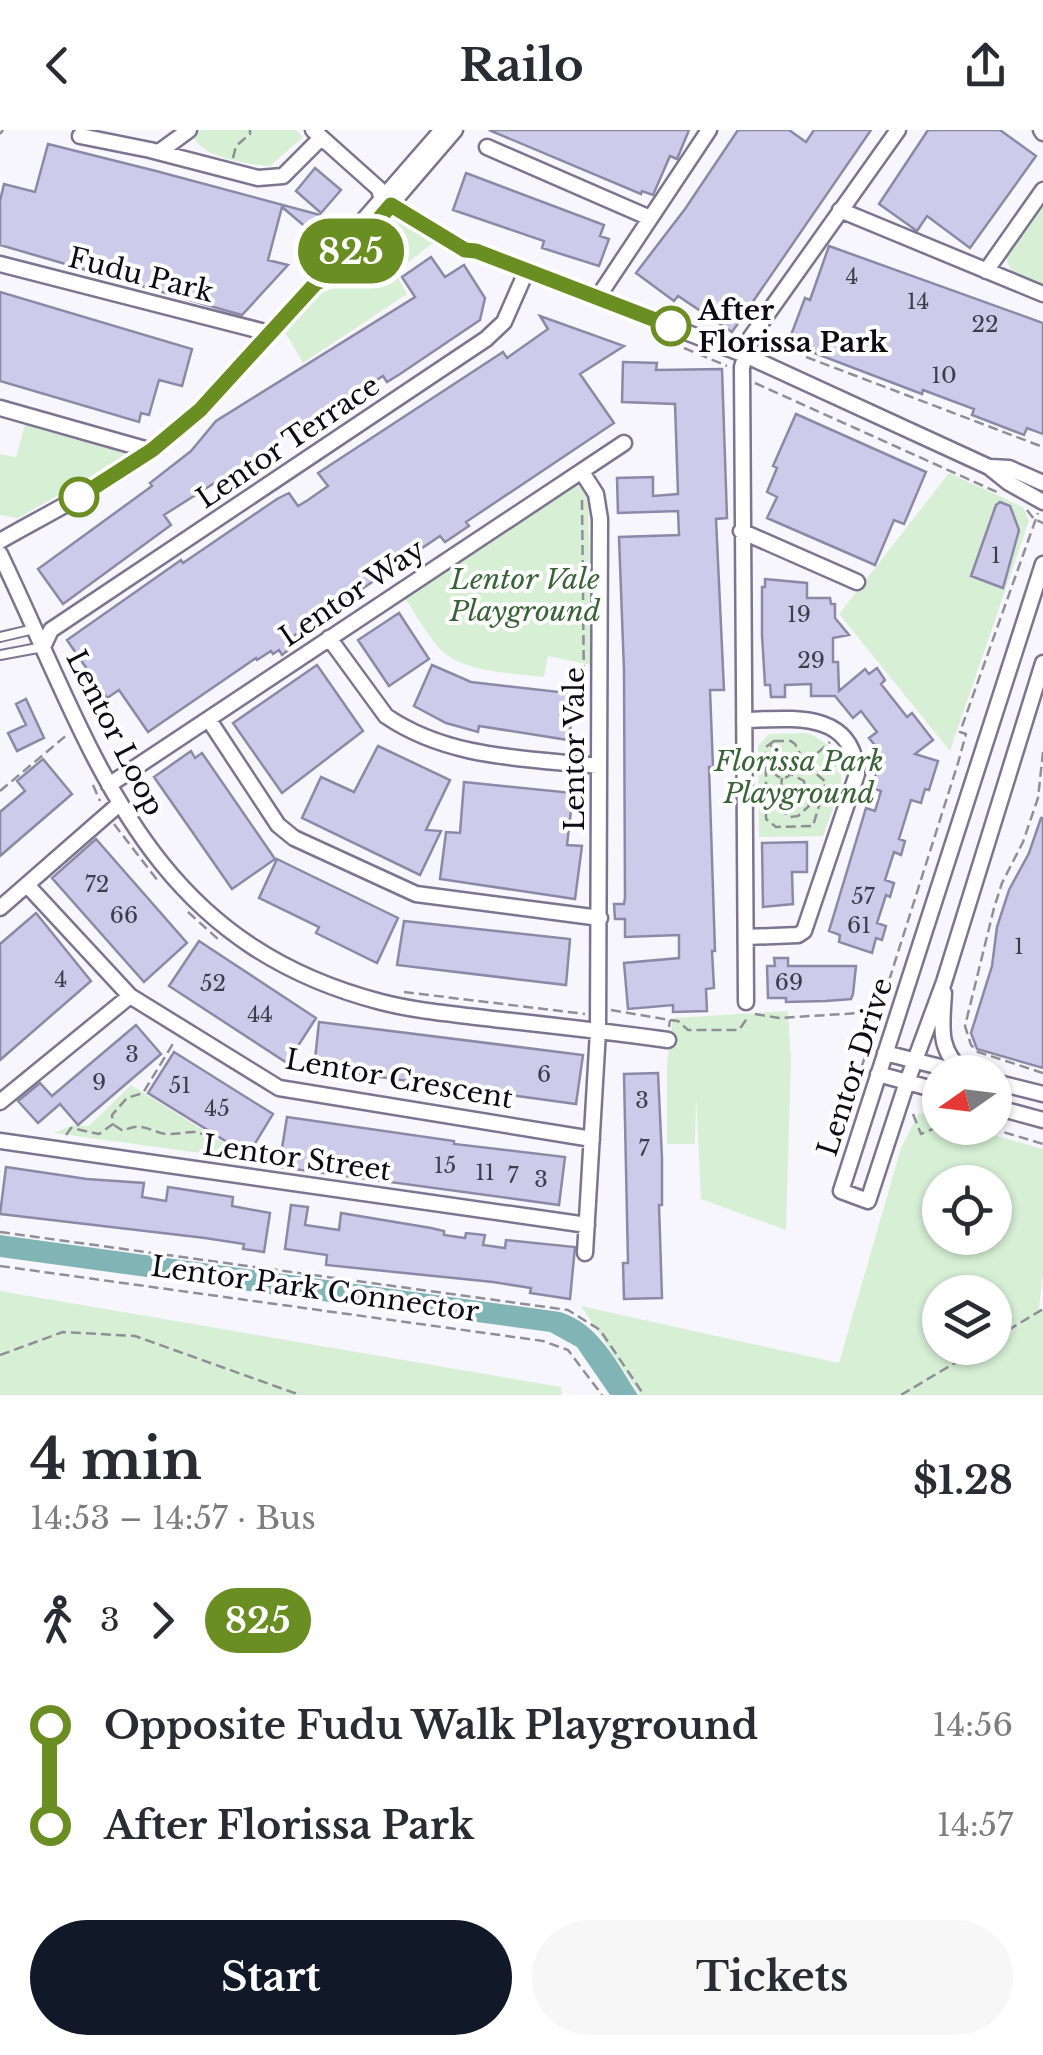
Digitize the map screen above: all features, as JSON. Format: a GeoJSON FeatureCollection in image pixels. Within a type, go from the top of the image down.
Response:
{"type":"FeatureCollection","features":[{"type":"Feature","properties":{"kind":"street"},"geometry":{"type":"LineString","coordinates":[[159,152],[189,130]]}},
{"type":"Feature","properties":{"kind":"street"},"geometry":{"type":"LineString","coordinates":[[0,542],[103,483],[152,450],[200,410],[316,283],[320,270],[442,130]]}},
{"type":"Feature","properties":{"kind":"street"},"geometry":{"type":"LineString","coordinates":[[387,196],[455,130]]}},
{"type":"Feature","properties":{"kind":"street"},"geometry":{"type":"LineString","coordinates":[[598,297],[709,130]]}},
{"type":"Feature","properties":{"kind":"street"},"geometry":{"type":"LineString","coordinates":[[746,1002],[742,531],[745,355],[752,336],[898,130]]}},
{"type":"Feature","properties":{"kind":"street"},"geometry":{"type":"LineString","coordinates":[[80,136],[258,178],[274,178],[296,166],[317,134],[387,196],[469,242],[476,251],[745,355],[989,467],[1043,502]]}},
{"type":"Feature","properties":{"kind":"street"},"geometry":{"type":"LineString","coordinates":[[486,147],[650,218]]}},
{"type":"Feature","properties":{"kind":"street"},"geometry":{"type":"LineString","coordinates":[[986,271],[1043,190]]}},
{"type":"Feature","properties":{"kind":"street"},"geometry":{"type":"LineString","coordinates":[[840,210],[1043,294]]}},
{"type":"Feature","properties":{"kind":"street","name":"Fudu Park"},"geometry":{"type":"LineString","coordinates":[[0,264],[268,334]]}},
{"type":"Feature","properties":{"kind":"street","name":"Lentor Terrace"},"geometry":{"type":"LineString","coordinates":[[43,629],[486,339],[504,322],[526,272]]}},
{"type":"Feature","properties":{"kind":"street"},"geometry":{"type":"LineString","coordinates":[[0,408],[152,450]]}},
{"type":"Feature","properties":{"kind":"street","name":"Lentor Way"},"geometry":{"type":"LineString","coordinates":[[109,785],[329,638],[582,478],[624,443]]}},
{"type":"Feature","properties":{"kind":"street"},"geometry":{"type":"LineString","coordinates":[[989,467],[1038,476]]}},
{"type":"Feature","properties":{"kind":"street","name":"Lentor Vale"},"geometry":{"type":"LineString","coordinates":[[582,478],[596,494],[600,519],[598,1031]]}},
{"type":"Feature","properties":{"kind":"street"},"geometry":{"type":"LineString","coordinates":[[742,531],[858,582]]}},
{"type":"Feature","properties":{"kind":"street","name":"Lentor Loop"},"geometry":{"type":"LineString","coordinates":[[0,554],[43,629],[44,647],[118,805],[158,862],[218,924],[290,970],[381,1002],[668,1040]]}},
{"type":"Feature","properties":{"kind":"street","name":"Lentor Drive"},"geometry":{"type":"LineString","coordinates":[[1043,564],[841,1191],[868,1201],[944,982],[1043,663]]}},
{"type":"Feature","properties":{"kind":"street"},"geometry":{"type":"LineString","coordinates":[[329,638],[386,716],[399,725],[450,747],[479,754],[599,766]]}},
{"type":"Feature","properties":{"kind":"street"},"geometry":{"type":"LineString","coordinates":[[209,720],[278,825],[294,838],[425,896],[600,918]]}},
{"type":"Feature","properties":{"kind":"street"},"geometry":{"type":"LineString","coordinates":[[744,720],[823,721],[840,734],[856,760],[857,774],[804,932],[746,937]]}},
{"type":"Feature","properties":{"kind":"street"},"geometry":{"type":"LineString","coordinates":[[0,908],[118,805]]}},
{"type":"Feature","properties":{"kind":"street","name":"Lentor Crescent"},"geometry":{"type":"LineString","coordinates":[[28,886],[130,996],[285,1090],[592,1139]]}},
{"type":"Feature","properties":{"kind":"street"},"geometry":{"type":"LineString","coordinates":[[944,982],[942,1032],[948,1055]]}},
{"type":"Feature","properties":{"kind":"street"},"geometry":{"type":"LineString","coordinates":[[0,1102],[130,996]]}},
{"type":"Feature","properties":{"kind":"street"},"geometry":{"type":"LineString","coordinates":[[585,1253],[598,1031]]}},
{"type":"Feature","properties":{"kind":"street"},"geometry":{"type":"LineString","coordinates":[[885,1053],[922,1063]]}},
{"type":"Feature","properties":{"kind":"street"},"geometry":{"type":"LineString","coordinates":[[878,1074],[922,1086]]}},
{"type":"Feature","properties":{"kind":"street"},"geometry":{"type":"LineString","coordinates":[[1012,1086],[1043,1094]]}},
{"type":"Feature","properties":{"kind":"street"},"geometry":{"type":"LineString","coordinates":[[1012,1112],[1043,1120]]}},
{"type":"Feature","properties":{"kind":"street","name":"Lentor Street"},"geometry":{"type":"LineString","coordinates":[[0,1141],[587,1225]]}},
{"type":"Feature","properties":{"kind":"lane"},"geometry":{"type":"LineString","coordinates":[[0,637],[43,629]]}},
{"type":"Feature","properties":{"kind":"lane"},"geometry":{"type":"LineString","coordinates":[[0,655],[44,647]]}},
{"type":"Feature","properties":{"kind":"path"},"geometry":{"type":"LineString","coordinates":[[231,165],[236,146],[250,130]]}},
{"type":"Feature","properties":{"kind":"path"},"geometry":{"type":"LineString","coordinates":[[752,336],[1043,447]]}},
{"type":"Feature","properties":{"kind":"path"},"geometry":{"type":"LineString","coordinates":[[742,373],[765,388],[1006,496]]}},
{"type":"Feature","properties":{"kind":"path"},"geometry":{"type":"LineString","coordinates":[[582,478],[584,702]]}},
{"type":"Feature","properties":{"kind":"path"},"geometry":{"type":"LineString","coordinates":[[1022,504],[1034,519],[1043,523]]}},
{"type":"Feature","properties":{"kind":"path"},"geometry":{"type":"LineString","coordinates":[[854,1091],[958,763],[966,734],[960,732],[1034,519]]}},
{"type":"Feature","properties":{"kind":"path"},"geometry":{"type":"LineString","coordinates":[[0,792],[69,733]]}},
{"type":"Feature","properties":{"kind":"path"},"geometry":{"type":"LineString","coordinates":[[805,764],[832,740]]}},
{"type":"Feature","properties":{"kind":"path"},"geometry":{"type":"LineString","coordinates":[[791,741],[805,764],[827,786],[817,826],[776,827],[766,818],[769,743],[791,741]]}},
{"type":"Feature","properties":{"kind":"path"},"geometry":{"type":"LineString","coordinates":[[769,743],[776,750],[778,762],[774,769],[782,778],[779,808],[790,816],[798,816],[809,806]]}},
{"type":"Feature","properties":{"kind":"path"},"geometry":{"type":"LineString","coordinates":[[1043,752],[1038,798],[994,908],[965,1026],[970,1045],[978,1052],[1043,1073]]}},
{"type":"Feature","properties":{"kind":"path"},"geometry":{"type":"LineString","coordinates":[[778,762],[790,763],[790,774]]}},
{"type":"Feature","properties":{"kind":"path"},"geometry":{"type":"LineString","coordinates":[[782,778],[790,774]]}},
{"type":"Feature","properties":{"kind":"path"},"geometry":{"type":"LineString","coordinates":[[790,774],[804,781],[809,806]]}},
{"type":"Feature","properties":{"kind":"path"},"geometry":{"type":"LineString","coordinates":[[809,806],[820,808]]}},
{"type":"Feature","properties":{"kind":"path"},"geometry":{"type":"LineString","coordinates":[[798,816],[804,826]]}},
{"type":"Feature","properties":{"kind":"path"},"geometry":{"type":"LineString","coordinates":[[1028,828],[1038,824]]}},
{"type":"Feature","properties":{"kind":"path"},"geometry":{"type":"LineString","coordinates":[[392,990],[587,1014]]}},
{"type":"Feature","properties":{"kind":"path"},"geometry":{"type":"LineString","coordinates":[[670,1020],[678,1021],[688,1030],[739,1030],[750,1014],[779,1018],[878,1012]]}},
{"type":"Feature","properties":{"kind":"path"},"geometry":{"type":"LineString","coordinates":[[183,1028],[143,1093],[127,1098],[112,1116],[113,1124],[123,1131],[139,1125],[164,1134],[202,1134],[208,1140],[209,1154]]}},
{"type":"Feature","properties":{"kind":"path"},"geometry":{"type":"LineString","coordinates":[[912,1112],[922,1134]]}},
{"type":"Feature","properties":{"kind":"path"},"geometry":{"type":"LineString","coordinates":[[66,1135],[71,1128],[98,1134],[113,1124]]}},
{"type":"Feature","properties":{"kind":"path"},"geometry":{"type":"LineString","coordinates":[[1012,1135],[1043,1144]]}},
{"type":"Feature","properties":{"kind":"path"},"geometry":{"type":"LineString","coordinates":[[0,1232],[558,1308],[576,1313],[600,1330],[644,1395]]}},
{"type":"Feature","properties":{"kind":"path","name":"Lentor Park Connector"},"geometry":{"type":"LineString","coordinates":[[0,1266],[542,1340],[568,1350],[602,1395]]}},
{"type":"Feature","properties":{"kind":"path"},"geometry":{"type":"LineString","coordinates":[[1012,1328],[1043,1309]]}},
{"type":"Feature","properties":{"kind":"path"},"geometry":{"type":"LineString","coordinates":[[0,1354],[64,1332],[135,1336],[300,1395]]}},
{"type":"Feature","properties":{"kind":"path"},"geometry":{"type":"LineString","coordinates":[[901,1395],[951,1365]]}},
{"type":"Feature","properties":{"kind":"green space"},"geometry":{"type":"Polygon","coordinates":[[[201,130],[296,130],[303,137],[270,166],[215,155],[193,136],[201,130]]]}},
{"type":"Feature","properties":{"kind":"green space"},"geometry":{"type":"Polygon","coordinates":[[[1043,201],[1043,286],[1012,272],[1005,256],[1043,201]]]}},
{"type":"Feature","properties":{"kind":"green space"},"geometry":{"type":"Polygon","coordinates":[[[390,211],[433,243],[395,272],[407,294],[303,363],[285,332],[390,211]]]}},
{"type":"Feature","properties":{"kind":"green space"},"geometry":{"type":"Polygon","coordinates":[[[27,418],[123,447],[126,453],[122,459],[18,518],[0,515],[0,454],[16,457],[27,418]]]}},
{"type":"Feature","properties":{"kind":"green space"},"geometry":{"type":"Polygon","coordinates":[[[949,473],[1023,507],[1029,521],[950,751],[839,614],[949,473]]]}},
{"type":"Feature","properties":{"kind":"green space","name":"Lentor Vale Playground"},"geometry":{"type":"Polygon","coordinates":[[[576,485],[584,487],[588,494],[592,665],[548,656],[544,677],[473,667],[448,656],[433,641],[402,594],[576,485]]]}},
{"type":"Feature","properties":{"kind":"green space","name":"Florissa Park Playground"},"geometry":{"type":"Polygon","coordinates":[[[808,733],[835,753],[840,765],[839,790],[823,836],[759,837],[758,746],[769,734],[808,733]]]}},
{"type":"Feature","properties":{"kind":"green space"},"geometry":{"type":"Polygon","coordinates":[[[788,1011],[791,1060],[786,1230],[701,1199],[696,1096],[695,1144],[667,1144],[667,1063],[673,1018],[788,1011]]]}},
{"type":"Feature","properties":{"kind":"green space"},"geometry":{"type":"Polygon","coordinates":[[[131,1085],[251,1160],[54,1133],[73,1125],[89,1126],[131,1085]]]}},
{"type":"Feature","properties":{"kind":"green space"},"geometry":{"type":"Polygon","coordinates":[[[919,1113],[922,1145],[1012,1145],[1012,1140],[1043,1149],[1043,1273],[1039,1309],[1043,1310],[1043,1395],[640,1395],[581,1306],[839,1363],[901,1148],[919,1113]]]}},
{"type":"Feature","properties":{"kind":"green space"},"geometry":{"type":"Polygon","coordinates":[[[0,1291],[561,1387],[562,1395],[0,1395],[0,1291]]]}},
{"type":"Feature","properties":{"kind":"water"},"geometry":{"type":"Polygon","coordinates":[[[0,1235],[560,1312],[596,1335],[638,1395],[610,1395],[577,1347],[550,1332],[0,1257],[0,1235]]]}},
{"type":"Feature","properties":{"kind":"building"},"geometry":{"type":"Polygon","coordinates":[[[489,130],[689,130],[677,159],[670,156],[653,195],[642,191],[641,194],[489,130]]]}},
{"type":"Feature","properties":{"kind":"building"},"geometry":{"type":"Polygon","coordinates":[[[738,130],[789,130],[806,142],[814,130],[871,130],[732,332],[678,296],[674,301],[636,273],[738,130]]]}},
{"type":"Feature","properties":{"kind":"building"},"geometry":{"type":"Polygon","coordinates":[[[928,130],[1000,130],[1036,156],[970,248],[927,216],[917,231],[879,204],[928,130]]]}},
{"type":"Feature","properties":{"kind":"building"},"geometry":{"type":"Polygon","coordinates":[[[48,144],[320,215],[308,229],[282,207],[268,260],[288,265],[242,315],[0,245],[4,184],[35,192],[48,144]]]}},
{"type":"Feature","properties":{"kind":"building"},"geometry":{"type":"Polygon","coordinates":[[[315,168],[341,190],[321,213],[296,191],[315,168]]]}},
{"type":"Feature","properties":{"kind":"building"},"geometry":{"type":"Polygon","coordinates":[[[466,173],[604,225],[600,236],[609,239],[599,266],[542,248],[544,241],[453,210],[466,173]]]}},
{"type":"Feature","properties":{"kind":"building"},"geometry":{"type":"Polygon","coordinates":[[[829,246],[1043,323],[1043,434],[1027,428],[1024,435],[972,415],[974,409],[923,390],[922,394],[788,343],[805,298],[810,300],[829,246]]]}},
{"type":"Feature","properties":{"kind":"building"},"geometry":{"type":"Polygon","coordinates":[[[431,257],[445,277],[464,265],[485,298],[480,320],[400,374],[387,382],[383,376],[164,515],[171,525],[63,604],[38,569],[152,486],[150,483],[191,451],[216,421],[415,297],[402,277],[431,257]]]}},
{"type":"Feature","properties":{"kind":"building"},"geometry":{"type":"Polygon","coordinates":[[[0,292],[192,349],[182,386],[159,380],[149,415],[141,413],[139,422],[0,381],[0,292]]]}},
{"type":"Feature","properties":{"kind":"building"},"geometry":{"type":"Polygon","coordinates":[[[540,316],[624,346],[580,374],[614,423],[466,522],[469,526],[445,542],[440,536],[295,635],[288,643],[291,648],[282,655],[279,650],[256,658],[148,732],[119,690],[107,698],[67,640],[277,499],[289,493],[298,506],[308,500],[328,486],[318,473],[503,352],[507,358],[548,329],[540,316]]]}},
{"type":"Feature","properties":{"kind":"building"},"geometry":{"type":"Polygon","coordinates":[[[623,362],[657,363],[656,370],[722,369],[727,518],[716,519],[724,690],[710,690],[715,951],[714,988],[706,989],[707,1011],[673,1012],[673,1005],[628,1009],[624,963],[679,958],[679,935],[625,937],[625,919],[615,919],[614,904],[624,904],[625,898],[619,537],[679,535],[678,511],[618,513],[617,478],[653,477],[653,496],[678,494],[675,404],[622,402],[623,362]]]}},
{"type":"Feature","properties":{"kind":"building"},"geometry":{"type":"Polygon","coordinates":[[[796,414],[926,472],[904,524],[894,520],[875,565],[767,518],[777,497],[767,492],[777,468],[773,466],[796,414]]]}},
{"type":"Feature","properties":{"kind":"building"},"geometry":{"type":"Polygon","coordinates":[[[1000,502],[1010,506],[1019,530],[1003,588],[971,576],[1000,502]]]}},
{"type":"Feature","properties":{"kind":"building"},"geometry":{"type":"Polygon","coordinates":[[[765,579],[807,583],[807,598],[830,598],[831,604],[835,604],[835,618],[849,635],[833,638],[839,691],[865,669],[869,674],[877,668],[885,680],[881,684],[907,717],[912,713],[933,740],[915,754],[938,761],[921,803],[911,800],[899,839],[905,841],[901,855],[894,852],[885,880],[894,883],[877,923],[886,926],[882,940],[876,938],[872,953],[839,942],[840,935],[829,931],[866,808],[875,811],[881,791],[872,788],[882,754],[869,738],[877,732],[861,711],[853,718],[835,696],[811,696],[811,684],[785,685],[785,697],[771,697],[770,685],[765,685],[762,635],[765,579]]]}},
{"type":"Feature","properties":{"kind":"building"},"geometry":{"type":"Polygon","coordinates":[[[399,613],[429,659],[389,686],[358,640],[399,613]]]}},
{"type":"Feature","properties":{"kind":"building"},"geometry":{"type":"Polygon","coordinates":[[[317,665],[363,731],[282,793],[233,723],[317,665]]]}},
{"type":"Feature","properties":{"kind":"building"},"geometry":{"type":"Polygon","coordinates":[[[432,665],[471,682],[577,694],[568,740],[479,726],[478,732],[446,723],[414,706],[432,665]]]}},
{"type":"Feature","properties":{"kind":"building"},"geometry":{"type":"Polygon","coordinates":[[[26,699],[44,738],[17,751],[8,733],[26,725],[16,704],[26,699]]]}},
{"type":"Feature","properties":{"kind":"building"},"geometry":{"type":"Polygon","coordinates":[[[378,746],[450,780],[426,830],[441,831],[420,875],[302,818],[321,777],[354,792],[378,746]]]}},
{"type":"Feature","properties":{"kind":"building"},"geometry":{"type":"Polygon","coordinates":[[[191,751],[195,758],[202,753],[275,859],[232,889],[154,777],[191,751]]]}},
{"type":"Feature","properties":{"kind":"building"},"geometry":{"type":"Polygon","coordinates":[[[43,759],[72,794],[0,856],[0,812],[25,791],[17,781],[43,759]]]}},
{"type":"Feature","properties":{"kind":"building"},"geometry":{"type":"Polygon","coordinates":[[[464,782],[573,793],[567,845],[582,846],[575,899],[440,879],[446,832],[460,833],[464,782]]]}},
{"type":"Feature","properties":{"kind":"building"},"geometry":{"type":"Polygon","coordinates":[[[1043,818],[1043,1068],[1012,1059],[1012,1055],[977,1049],[971,1033],[992,966],[997,927],[1009,890],[1043,818]]]}},
{"type":"Feature","properties":{"kind":"building"},"geometry":{"type":"Polygon","coordinates":[[[96,839],[187,943],[144,982],[52,878],[96,839]]]}},
{"type":"Feature","properties":{"kind":"building"},"geometry":{"type":"Polygon","coordinates":[[[807,842],[807,872],[792,872],[793,904],[763,907],[762,843],[807,842]]]}},
{"type":"Feature","properties":{"kind":"building"},"geometry":{"type":"Polygon","coordinates":[[[277,859],[398,918],[377,963],[316,933],[319,927],[259,898],[277,859]]]}},
{"type":"Feature","properties":{"kind":"building"},"geometry":{"type":"Polygon","coordinates":[[[36,913],[91,981],[0,1060],[0,944],[36,913]]]}},
{"type":"Feature","properties":{"kind":"building"},"geometry":{"type":"Polygon","coordinates":[[[404,921],[570,939],[566,985],[397,965],[404,921]]]}},
{"type":"Feature","properties":{"kind":"building"},"geometry":{"type":"Polygon","coordinates":[[[199,941],[316,1018],[287,1063],[169,986],[199,941]]]}},
{"type":"Feature","properties":{"kind":"building"},"geometry":{"type":"Polygon","coordinates":[[[774,958],[788,958],[788,966],[856,966],[851,999],[786,1002],[786,998],[768,998],[767,966],[775,966],[774,958]]]}},
{"type":"Feature","properties":{"kind":"building"},"geometry":{"type":"Polygon","coordinates":[[[319,1022],[583,1055],[576,1104],[314,1068],[319,1022]]]}},
{"type":"Feature","properties":{"kind":"building"},"geometry":{"type":"Polygon","coordinates":[[[136,1025],[161,1054],[78,1125],[60,1104],[38,1123],[18,1101],[40,1083],[52,1096],[136,1025]]]}},
{"type":"Feature","properties":{"kind":"building"},"geometry":{"type":"Polygon","coordinates":[[[174,1052],[273,1114],[248,1155],[148,1093],[174,1052]]]}},
{"type":"Feature","properties":{"kind":"building"},"geometry":{"type":"Polygon","coordinates":[[[658,1073],[662,1298],[624,1299],[623,1263],[628,1263],[624,1074],[658,1073]]]}},
{"type":"Feature","properties":{"kind":"building"},"geometry":{"type":"Polygon","coordinates":[[[287,1117],[565,1157],[559,1205],[279,1167],[287,1117]]]}},
{"type":"Feature","properties":{"kind":"building"},"geometry":{"type":"Polygon","coordinates":[[[6,1167],[144,1183],[142,1197],[166,1201],[168,1187],[233,1197],[232,1206],[270,1213],[264,1252],[243,1249],[244,1244],[205,1238],[0,1214],[6,1167]]]}},
{"type":"Feature","properties":{"kind":"building"},"geometry":{"type":"Polygon","coordinates":[[[291,1205],[308,1207],[305,1225],[339,1230],[341,1213],[431,1228],[444,1231],[444,1235],[485,1235],[483,1245],[505,1248],[506,1240],[575,1247],[570,1299],[493,1282],[326,1265],[327,1255],[285,1249],[291,1205]]]}},
{"type":"Feature","properties":{"kind":"bus line","name":"825"},"geometry":{"type":"LineString","coordinates":[[79,497],[152,450],[200,410],[316,283],[328,278],[391,205],[465,250],[671,326]]}},
{"type":"Feature","properties":{"kind":"place","name":"After Florissa Park"},"geometry":{"type":"Point","coordinates":[671,326]}}]}
